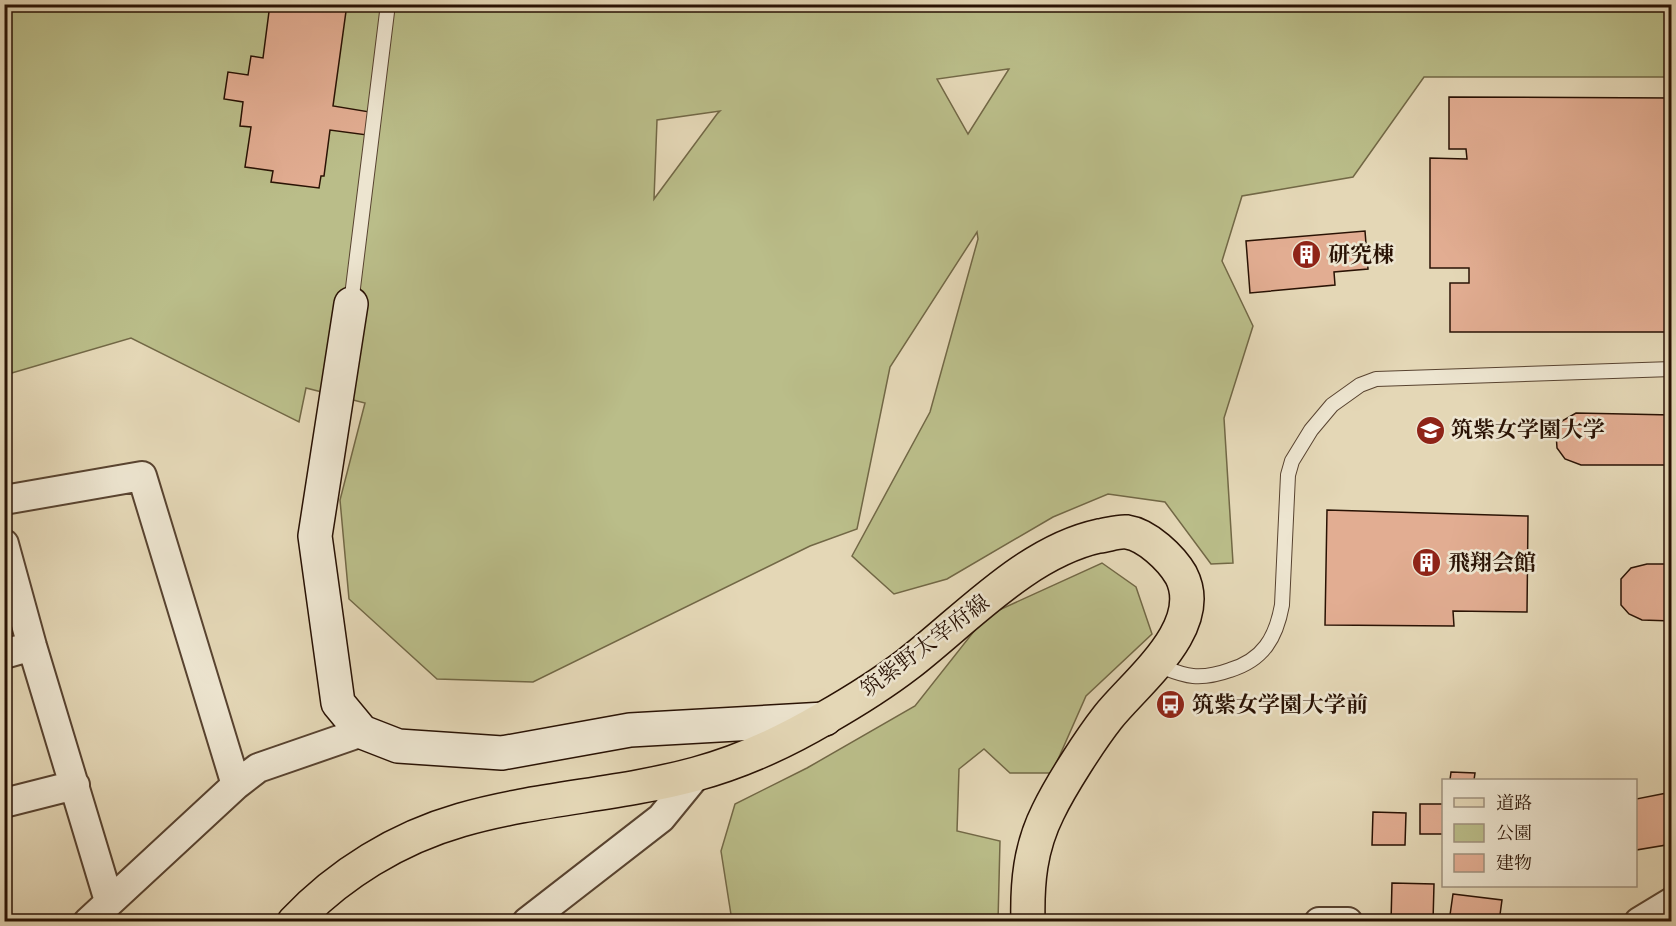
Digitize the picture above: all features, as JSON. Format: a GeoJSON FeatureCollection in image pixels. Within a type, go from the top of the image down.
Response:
{"type":"FeatureCollection","features":[{"type":"Feature","properties":{"kind":"main road","name":"筑紫野太宰府線"},"geometry":{"type":"LineString","coordinates":[[294,921],[321,893],[386,851],[424,833],[462,819],[697,774],[761,750],[825,719],[905,667],[1029,567],[1078,541],[1127,532],[1148,541],[1182,577],[1187,604],[1178,633],[1156,665],[1107,718],[1048,811],[1035,844],[1027,880],[1028,921]]}},
{"type":"Feature","properties":{"kind":"street"},"geometry":{"type":"LineString","coordinates":[[351,304],[315,536],[338,703],[362,732],[398,746],[502,753],[630,730],[825,719]]}},
{"type":"Feature","properties":{"kind":"street"},"geometry":{"type":"LineString","coordinates":[[4,500],[142,476],[236,785]]}},
{"type":"Feature","properties":{"kind":"street"},"geometry":{"type":"LineString","coordinates":[[4,544],[32,646],[109,901]]}},
{"type":"Feature","properties":{"kind":"street"},"geometry":{"type":"LineString","coordinates":[[4,654],[32,646]]}},
{"type":"Feature","properties":{"kind":"street"},"geometry":{"type":"LineString","coordinates":[[88,921],[236,785],[258,768],[362,732]]}},
{"type":"Feature","properties":{"kind":"street"},"geometry":{"type":"LineString","coordinates":[[528,921],[661,818],[697,774]]}},
{"type":"Feature","properties":{"kind":"street"},"geometry":{"type":"LineString","coordinates":[[4,803],[75,785]]}},
{"type":"Feature","properties":{"kind":"street"},"geometry":{"type":"LineString","coordinates":[[1639,921],[1671,902]]}},
{"type":"Feature","properties":{"kind":"street"},"geometry":{"type":"LineString","coordinates":[[1319,921],[1348,921]]}},
{"type":"Feature","properties":{"kind":"lane"},"geometry":{"type":"LineString","coordinates":[[351,304],[388,4]]}},
{"type":"Feature","properties":{"kind":"lane"},"geometry":{"type":"LineString","coordinates":[[1156,665],[1193,676],[1219,674],[1254,661],[1272,640],[1278,628],[1282,605],[1290,467],[1311,430],[1332,405],[1360,385],[1376,379],[1671,369]]}},
{"type":"Feature","properties":{"kind":"green space"},"geometry":{"type":"Polygon","coordinates":[[[5,5],[1671,5],[1671,77],[1424,77],[1353,177],[1242,196],[1222,261],[1253,326],[1224,418],[1233,563],[1211,564],[1165,502],[1108,494],[1053,517],[947,579],[894,594],[852,556],[930,412],[978,239],[977,232],[890,367],[857,529],[810,546],[533,682],[437,679],[349,599],[340,500],[365,403],[306,388],[299,422],[131,338],[5,375],[5,5]],[[1009,69],[937,79],[968,134],[1009,69]],[[720,111],[657,120],[654,199],[717,114],[720,111]]]}},
{"type":"Feature","properties":{"kind":"green space"},"geometry":{"type":"Polygon","coordinates":[[[1102,563],[1136,587],[1152,634],[1086,696],[1052,773],[1010,773],[984,749],[959,769],[957,831],[1000,841],[998,921],[732,921],[721,851],[735,804],[807,768],[915,706],[986,616],[1102,563]]]}},
{"type":"Feature","properties":{"kind":"building"},"geometry":{"type":"Polygon","coordinates":[[[270,4],[347,4],[333,106],[370,112],[367,135],[330,130],[324,176],[321,176],[319,188],[271,182],[273,171],[245,167],[251,127],[240,126],[243,102],[224,99],[228,72],[248,75],[251,56],[263,58],[270,4]]]}},
{"type":"Feature","properties":{"kind":"building"},"geometry":{"type":"Polygon","coordinates":[[[1449,97],[1672,98],[1672,332],[1450,332],[1450,283],[1469,283],[1469,268],[1430,268],[1430,158],[1467,159],[1466,149],[1449,149],[1449,97]]]}},
{"type":"Feature","properties":{"kind":"building","name":"研究棟"},"geometry":{"type":"Polygon","coordinates":[[[1365,231],[1368,269],[1334,272],[1335,285],[1250,293],[1246,241],[1365,231]]]}},
{"type":"Feature","properties":{"kind":"building"},"geometry":{"type":"Polygon","coordinates":[[[1576,413],[1672,415],[1672,465],[1581,465],[1565,459],[1557,448],[1556,433],[1562,421],[1576,413]]]}},
{"type":"Feature","properties":{"kind":"building","name":"飛翔会館"},"geometry":{"type":"Polygon","coordinates":[[[1327,510],[1528,516],[1527,612],[1453,611],[1454,626],[1325,625],[1327,510]]]}},
{"type":"Feature","properties":{"kind":"building"},"geometry":{"type":"Polygon","coordinates":[[[1647,564],[1672,564],[1672,621],[1642,620],[1629,614],[1621,605],[1621,579],[1631,568],[1647,564]]]}},
{"type":"Feature","properties":{"kind":"building"},"geometry":{"type":"Polygon","coordinates":[[[1451,772],[1475,773],[1474,779],[1450,779],[1451,772]]]}},
{"type":"Feature","properties":{"kind":"building"},"geometry":{"type":"Polygon","coordinates":[[[1672,792],[1672,844],[1637,850],[1637,799],[1672,792]]]}},
{"type":"Feature","properties":{"kind":"building"},"geometry":{"type":"Polygon","coordinates":[[[1420,804],[1442,804],[1442,834],[1420,834],[1420,804]]]}},
{"type":"Feature","properties":{"kind":"building"},"geometry":{"type":"Polygon","coordinates":[[[1373,812],[1406,813],[1405,845],[1372,845],[1373,812]]]}},
{"type":"Feature","properties":{"kind":"building"},"geometry":{"type":"Polygon","coordinates":[[[1392,883],[1434,884],[1433,922],[1391,922],[1392,883]]]}},
{"type":"Feature","properties":{"kind":"building"},"geometry":{"type":"Polygon","coordinates":[[[1453,894],[1502,900],[1499,922],[1450,915],[1453,894]]]}},
{"type":"Feature","properties":{"kind":"place","name":"研究棟"},"geometry":{"type":"Point","coordinates":[1307,255]}},
{"type":"Feature","properties":{"kind":"place","name":"筑紫女学園大学"},"geometry":{"type":"Point","coordinates":[1430,430]}},
{"type":"Feature","properties":{"kind":"place","name":"飛翔会館"},"geometry":{"type":"Point","coordinates":[1427,563]}},
{"type":"Feature","properties":{"kind":"place","name":"筑紫女学園大学前"},"geometry":{"type":"Point","coordinates":[1171,705]}}]}
